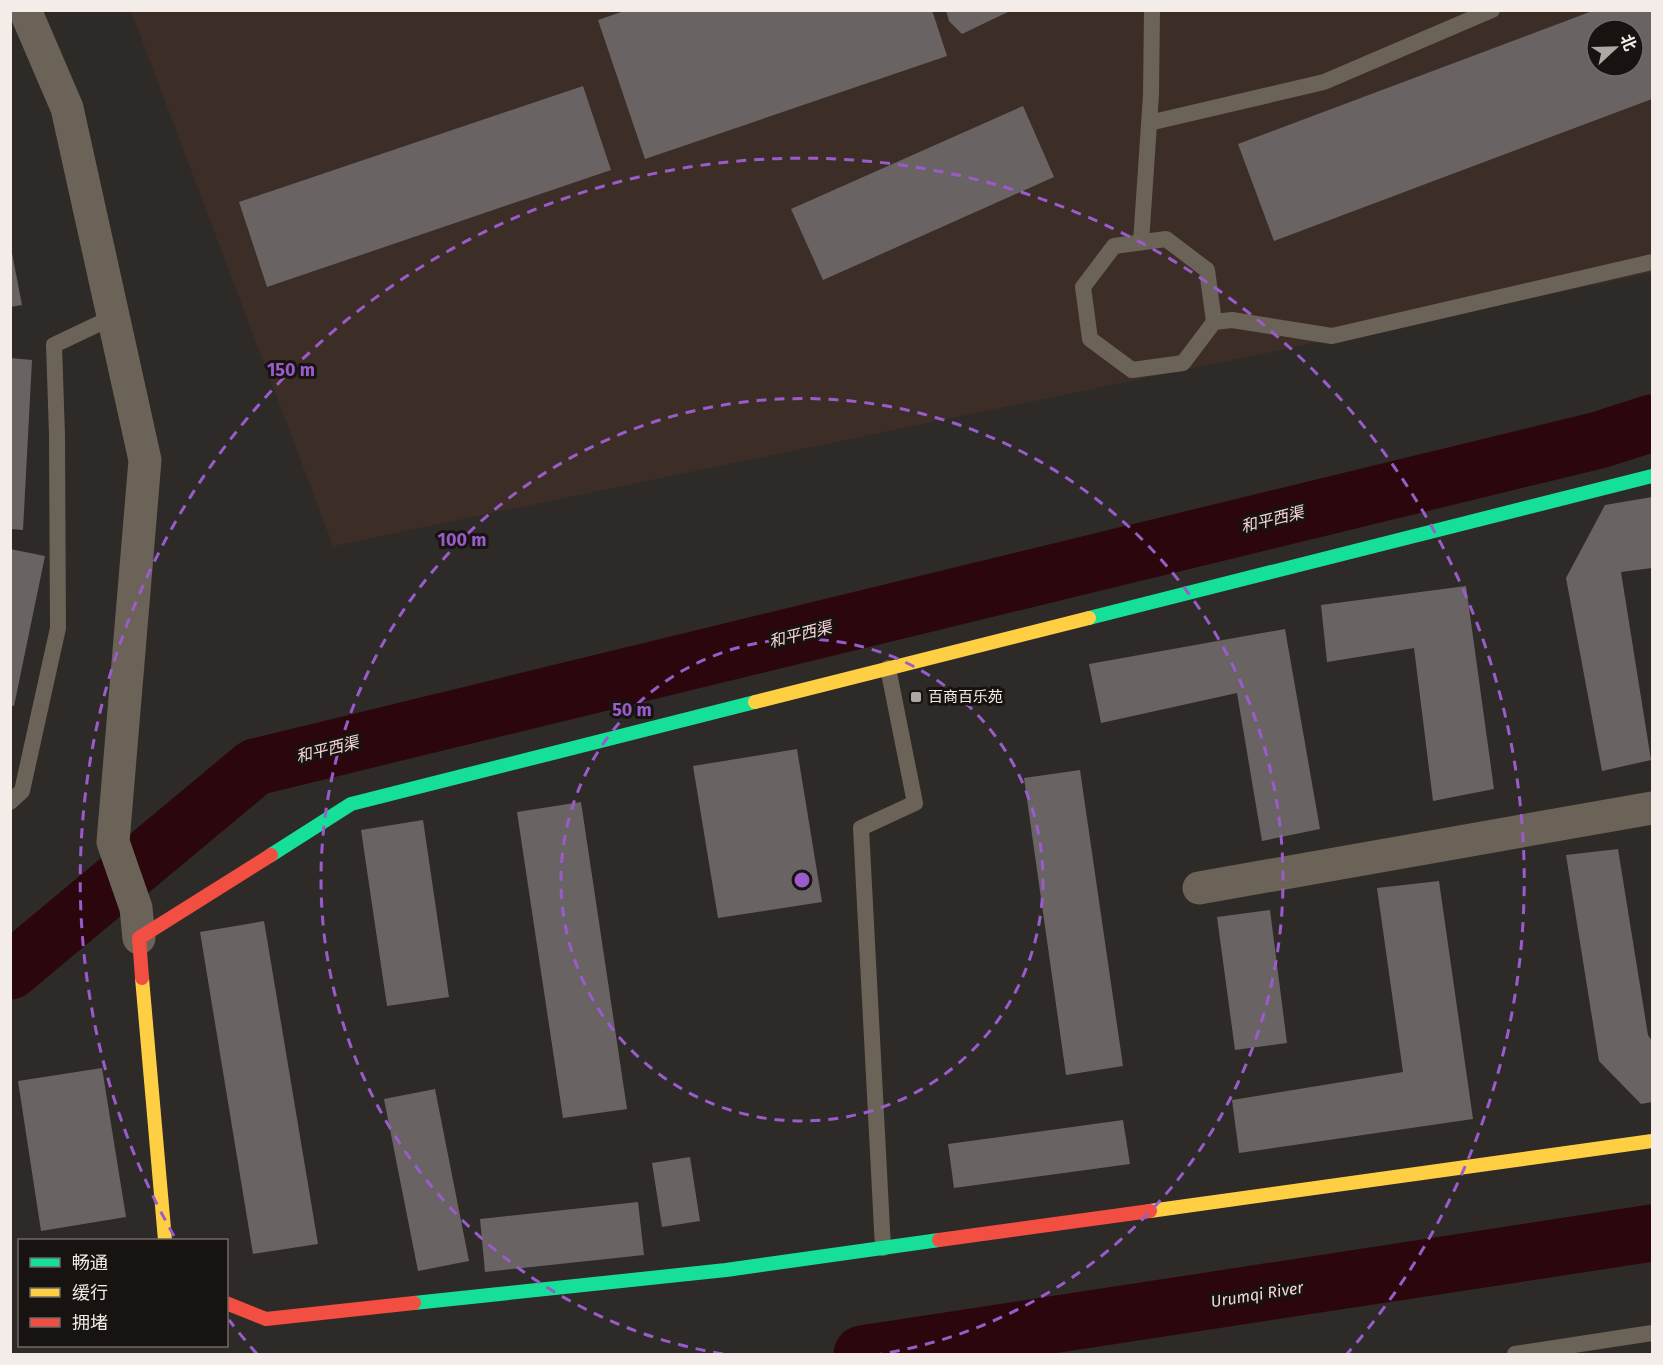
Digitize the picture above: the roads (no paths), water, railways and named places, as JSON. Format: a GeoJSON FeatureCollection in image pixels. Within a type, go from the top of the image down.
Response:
{"type":"FeatureCollection","features":[{"type":"Feature","properties":{"kind":"street"},"geometry":{"type":"LineString","coordinates":[[25,10],[67,108],[145,460],[113,842],[136,908],[165,1239]]}},
{"type":"Feature","properties":{"kind":"street"},"geometry":{"type":"LineString","coordinates":[[139,938],[351,804],[1653,476]]}},
{"type":"Feature","properties":{"kind":"street"},"geometry":{"type":"LineString","coordinates":[[1199,888],[1653,808]]}},
{"type":"Feature","properties":{"kind":"street"},"geometry":{"type":"LineString","coordinates":[[228,1304],[267,1319],[726,1270],[1653,1142]]}},
{"type":"Feature","properties":{"kind":"lane"},"geometry":{"type":"LineString","coordinates":[[1141,242],[1149,123],[1152,10]]}},
{"type":"Feature","properties":{"kind":"lane"},"geometry":{"type":"LineString","coordinates":[[1149,123],[1324,82],[1492,10]]}},
{"type":"Feature","properties":{"kind":"lane"},"geometry":{"type":"LineString","coordinates":[[1166,239],[1207,270],[1214,322],[1183,363],[1132,370],[1090,339],[1083,287],[1114,246],[1166,239]]}},
{"type":"Feature","properties":{"kind":"lane"},"geometry":{"type":"LineString","coordinates":[[1214,322],[1232,320],[1332,336],[1653,262]]}},
{"type":"Feature","properties":{"kind":"lane"},"geometry":{"type":"LineString","coordinates":[[10,802],[22,791],[58,628],[54,345],[113,317]]}},
{"type":"Feature","properties":{"kind":"lane"},"geometry":{"type":"LineString","coordinates":[[883,1248],[861,828],[915,803],[888,668]]}},
{"type":"Feature","properties":{"kind":"lane"},"geometry":{"type":"LineString","coordinates":[[1515,1354],[1653,1333]]}},
{"type":"Feature","properties":{"kind":"waterway","name":"和平西渠"},"geometry":{"type":"LineString","coordinates":[[10,971],[255,767],[1599,440],[1652,423]]}},
{"type":"Feature","properties":{"kind":"waterway","name":"Urumqi River"},"geometry":{"type":"LineString","coordinates":[[862,1354],[1652,1233]]}},
{"type":"Feature","properties":{"kind":"place","name":"百商百乐苑"},"geometry":{"type":"Point","coordinates":[916,697]}}]}
